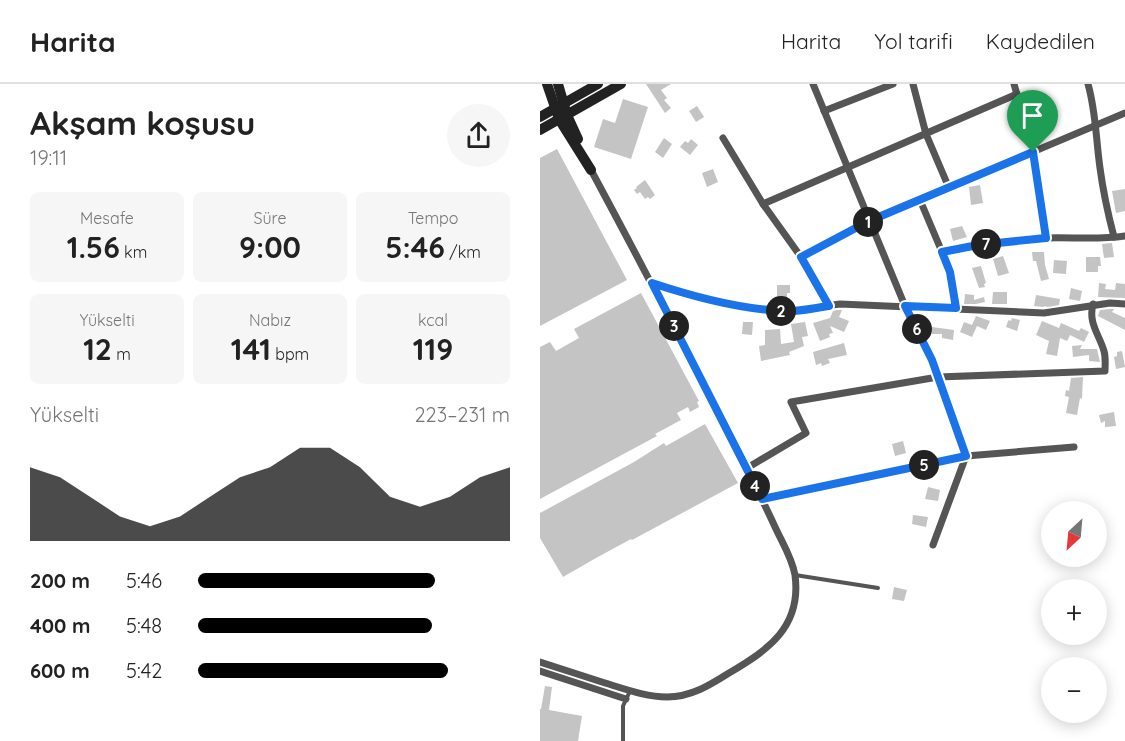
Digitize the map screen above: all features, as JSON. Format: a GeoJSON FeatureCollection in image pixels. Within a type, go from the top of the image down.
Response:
{"type":"FeatureCollection","features":[{"type":"Feature","properties":{"kind":"street"},"geometry":{"type":"LineString","coordinates":[[540,662],[630,691],[654,696],[667,697],[690,693],[710,685],[758,656],[775,641],[789,619],[795,599],[795,574],[789,554],[652,283],[547,84]]}},
{"type":"Feature","properties":{"kind":"street"},"geometry":{"type":"LineString","coordinates":[[558,84],[561,112]]}},
{"type":"Feature","properties":{"kind":"street"},"geometry":{"type":"LineString","coordinates":[[540,130],[598,84]]}},
{"type":"Feature","properties":{"kind":"street"},"geometry":{"type":"LineString","coordinates":[[540,117],[561,112],[621,84]]}},
{"type":"Feature","properties":{"kind":"street"},"geometry":{"type":"LineString","coordinates":[[813,84],[905,306],[932,360],[966,456],[933,545]]}},
{"type":"Feature","properties":{"kind":"street"},"geometry":{"type":"LineString","coordinates":[[824,111],[893,84]]}},
{"type":"Feature","properties":{"kind":"street"},"geometry":{"type":"LineString","coordinates":[[913,84],[926,134],[949,188]]}},
{"type":"Feature","properties":{"kind":"street"},"geometry":{"type":"LineString","coordinates":[[1014,84],[1033,152],[1046,238]]}},
{"type":"Feature","properties":{"kind":"street"},"geometry":{"type":"LineString","coordinates":[[1088,84],[1096,125],[1099,166],[1114,237]]}},
{"type":"Feature","properties":{"kind":"street"},"geometry":{"type":"LineString","coordinates":[[763,204],[1017,94]]}},
{"type":"Feature","properties":{"kind":"street"},"geometry":{"type":"LineString","coordinates":[[801,257],[869,221],[1125,112]]}},
{"type":"Feature","properties":{"kind":"street"},"geometry":{"type":"LineString","coordinates":[[723,138],[763,204],[801,257],[829,306]]}},
{"type":"Feature","properties":{"kind":"street"},"geometry":{"type":"LineString","coordinates":[[920,200],[950,272],[956,308]]}},
{"type":"Feature","properties":{"kind":"street"},"geometry":{"type":"LineString","coordinates":[[942,252],[978,245],[1046,238],[1125,236]]}},
{"type":"Feature","properties":{"kind":"street"},"geometry":{"type":"LineString","coordinates":[[652,283],[691,296],[749,308],[785,311],[840,304],[1044,313],[1093,304],[1125,304]]}},
{"type":"Feature","properties":{"kind":"street"},"geometry":{"type":"LineString","coordinates":[[747,468],[806,433],[791,402],[938,377],[1105,371],[1104,351],[1092,322],[1093,304]]}},
{"type":"Feature","properties":{"kind":"street"},"geometry":{"type":"LineString","coordinates":[[762,499],[966,456],[1074,447]]}},
{"type":"Feature","properties":{"kind":"street"},"geometry":{"type":"LineString","coordinates":[[540,671],[626,699]]}},
{"type":"Feature","properties":{"kind":"lane"},"geometry":{"type":"LineString","coordinates":[[795,574],[878,588]]}},
{"type":"Feature","properties":{"kind":"lane"},"geometry":{"type":"LineString","coordinates":[[623,741],[623,706],[630,691]]}},
{"type":"Feature","properties":{"kind":"building"},"geometry":{"type":"Polygon","coordinates":[[[646,84],[671,84],[661,90],[667,98],[664,100],[671,108],[665,113],[646,84]]]}},
{"type":"Feature","properties":{"kind":"building"},"geometry":{"type":"Polygon","coordinates":[[[623,99],[648,107],[631,159],[594,147],[603,119],[615,123],[623,99]]]}},
{"type":"Feature","properties":{"kind":"building"},"geometry":{"type":"Polygon","coordinates":[[[697,106],[704,117],[696,122],[689,111],[697,106]]]}},
{"type":"Feature","properties":{"kind":"building"},"geometry":{"type":"Polygon","coordinates":[[[664,138],[672,144],[663,158],[655,152],[664,138]]]}},
{"type":"Feature","properties":{"kind":"building"},"geometry":{"type":"Polygon","coordinates":[[[691,139],[698,145],[690,155],[680,147],[685,141],[688,143],[691,139]]]}},
{"type":"Feature","properties":{"kind":"building"},"geometry":{"type":"Polygon","coordinates":[[[557,149],[627,280],[540,326],[540,158],[557,149]]]}},
{"type":"Feature","properties":{"kind":"building"},"geometry":{"type":"Polygon","coordinates":[[[713,169],[718,182],[707,187],[702,173],[713,169]]]}},
{"type":"Feature","properties":{"kind":"building"},"geometry":{"type":"Polygon","coordinates":[[[645,180],[655,195],[650,199],[648,197],[645,199],[640,192],[637,194],[634,190],[645,180]]]}},
{"type":"Feature","properties":{"kind":"building"},"geometry":{"type":"Polygon","coordinates":[[[980,185],[983,203],[971,205],[969,187],[980,185]]]}},
{"type":"Feature","properties":{"kind":"building"},"geometry":{"type":"Polygon","coordinates":[[[1125,189],[1125,211],[1116,213],[1112,191],[1125,189]]]}},
{"type":"Feature","properties":{"kind":"building"},"geometry":{"type":"Polygon","coordinates":[[[962,226],[967,237],[953,241],[950,229],[962,226]]]}},
{"type":"Feature","properties":{"kind":"building"},"geometry":{"type":"Polygon","coordinates":[[[1112,243],[1114,257],[1104,258],[1102,244],[1112,243]]]}},
{"type":"Feature","properties":{"kind":"building"},"geometry":{"type":"Polygon","coordinates":[[[1032,252],[1044,252],[1049,279],[1041,281],[1032,252]]]}},
{"type":"Feature","properties":{"kind":"building"},"geometry":{"type":"Polygon","coordinates":[[[1003,256],[1009,273],[998,276],[993,259],[1003,256]]]}},
{"type":"Feature","properties":{"kind":"building"},"geometry":{"type":"Polygon","coordinates":[[[1086,257],[1100,257],[1101,266],[1098,266],[1098,272],[1086,272],[1086,257]]]}},
{"type":"Feature","properties":{"kind":"building"},"geometry":{"type":"Polygon","coordinates":[[[1054,260],[1067,261],[1066,274],[1053,273],[1054,260]]]}},
{"type":"Feature","properties":{"kind":"building"},"geometry":{"type":"Polygon","coordinates":[[[981,266],[986,283],[985,287],[979,288],[972,268],[981,266]]]}},
{"type":"Feature","properties":{"kind":"building"},"geometry":{"type":"Polygon","coordinates":[[[1099,283],[1106,284],[1105,289],[1115,290],[1116,283],[1125,284],[1125,298],[1098,297],[1099,283]]]}},
{"type":"Feature","properties":{"kind":"building"},"geometry":{"type":"Polygon","coordinates":[[[777,285],[790,285],[787,299],[777,299],[777,285]]]}},
{"type":"Feature","properties":{"kind":"building"},"geometry":{"type":"Polygon","coordinates":[[[1071,288],[1082,291],[1080,301],[1069,299],[1071,288]]]}},
{"type":"Feature","properties":{"kind":"building"},"geometry":{"type":"Polygon","coordinates":[[[993,292],[1007,292],[1007,304],[992,304],[993,292]]]}},
{"type":"Feature","properties":{"kind":"building"},"geometry":{"type":"Polygon","coordinates":[[[641,293],[699,401],[697,402],[699,407],[690,412],[688,407],[677,413],[681,420],[655,434],[657,436],[540,499],[540,347],[550,342],[556,351],[579,338],[574,329],[641,293]]]}},
{"type":"Feature","properties":{"kind":"building"},"geometry":{"type":"Polygon","coordinates":[[[965,294],[974,295],[974,300],[984,297],[985,302],[964,304],[965,294]]]}},
{"type":"Feature","properties":{"kind":"building"},"geometry":{"type":"Polygon","coordinates":[[[1036,295],[1060,299],[1059,305],[1034,306],[1036,295]]]}},
{"type":"Feature","properties":{"kind":"building"},"geometry":{"type":"Polygon","coordinates":[[[1114,309],[1112,312],[1125,318],[1125,330],[1098,316],[1100,310],[1114,309]]]}},
{"type":"Feature","properties":{"kind":"building"},"geometry":{"type":"Polygon","coordinates":[[[842,310],[839,317],[849,321],[844,332],[830,326],[833,333],[829,334],[830,337],[820,341],[813,323],[830,318],[833,311],[842,310]]]}},
{"type":"Feature","properties":{"kind":"building"},"geometry":{"type":"Polygon","coordinates":[[[976,316],[990,321],[986,330],[977,326],[972,337],[960,332],[964,322],[972,325],[976,316]]]}},
{"type":"Feature","properties":{"kind":"building"},"geometry":{"type":"Polygon","coordinates":[[[1012,318],[1020,320],[1017,331],[1006,327],[1012,318]]]}},
{"type":"Feature","properties":{"kind":"building"},"geometry":{"type":"Polygon","coordinates":[[[1042,321],[1059,328],[1061,323],[1079,331],[1081,328],[1089,332],[1084,342],[1070,335],[1067,341],[1060,338],[1057,356],[1046,354],[1049,341],[1036,335],[1042,321]]]}},
{"type":"Feature","properties":{"kind":"building"},"geometry":{"type":"Polygon","coordinates":[[[743,322],[753,322],[752,335],[742,334],[743,322]]]}},
{"type":"Feature","properties":{"kind":"building"},"geometry":{"type":"Polygon","coordinates":[[[805,322],[808,336],[802,337],[804,346],[789,352],[790,355],[761,361],[759,346],[765,345],[765,330],[780,329],[781,344],[794,342],[791,324],[805,322]]]}},
{"type":"Feature","properties":{"kind":"building"},"geometry":{"type":"Polygon","coordinates":[[[932,327],[954,330],[953,340],[942,338],[942,334],[932,334],[932,327]]]}},
{"type":"Feature","properties":{"kind":"building"},"geometry":{"type":"Polygon","coordinates":[[[844,343],[847,355],[828,359],[830,363],[822,366],[821,363],[816,365],[813,352],[844,343]]]}},
{"type":"Feature","properties":{"kind":"building"},"geometry":{"type":"Polygon","coordinates":[[[1082,345],[1080,349],[1097,349],[1100,362],[1089,361],[1089,355],[1073,357],[1072,346],[1082,345]]]}},
{"type":"Feature","properties":{"kind":"building"},"geometry":{"type":"Polygon","coordinates":[[[1122,351],[1125,367],[1116,369],[1114,357],[1117,356],[1117,352],[1122,351]]]}},
{"type":"Feature","properties":{"kind":"building"},"geometry":{"type":"Polygon","coordinates":[[[1083,377],[1082,399],[1080,398],[1077,415],[1066,413],[1069,397],[1065,396],[1066,390],[1069,391],[1071,378],[1083,377]]]}},
{"type":"Feature","properties":{"kind":"building"},"geometry":{"type":"Polygon","coordinates":[[[1114,412],[1116,426],[1105,427],[1105,421],[1101,423],[1099,415],[1114,412]]]}},
{"type":"Feature","properties":{"kind":"building"},"geometry":{"type":"Polygon","coordinates":[[[705,424],[738,483],[563,577],[540,538],[540,513],[664,443],[666,446],[705,424]]]}},
{"type":"Feature","properties":{"kind":"building"},"geometry":{"type":"Polygon","coordinates":[[[903,441],[906,453],[895,456],[892,444],[903,441]]]}},
{"type":"Feature","properties":{"kind":"building"},"geometry":{"type":"Polygon","coordinates":[[[928,487],[940,490],[938,501],[925,499],[928,487]]]}},
{"type":"Feature","properties":{"kind":"building"},"geometry":{"type":"Polygon","coordinates":[[[913,515],[928,517],[926,527],[912,524],[913,515]]]}},
{"type":"Feature","properties":{"kind":"building"},"geometry":{"type":"Polygon","coordinates":[[[894,587],[907,590],[904,601],[892,599],[894,587]]]}},
{"type":"Feature","properties":{"kind":"building"},"geometry":{"type":"Polygon","coordinates":[[[545,686],[552,687],[549,710],[582,716],[578,741],[540,741],[540,709],[545,686]]]}},
{"type":"Feature","properties":{"kind":"route"},"geometry":{"type":"LineString","coordinates":[[1033,152],[1046,238],[978,245],[942,252],[950,272],[956,308],[905,306],[932,360],[966,456],[762,499],[652,283],[691,296],[749,308],[785,311],[829,306],[801,257],[869,221],[1033,152]]}}]}
